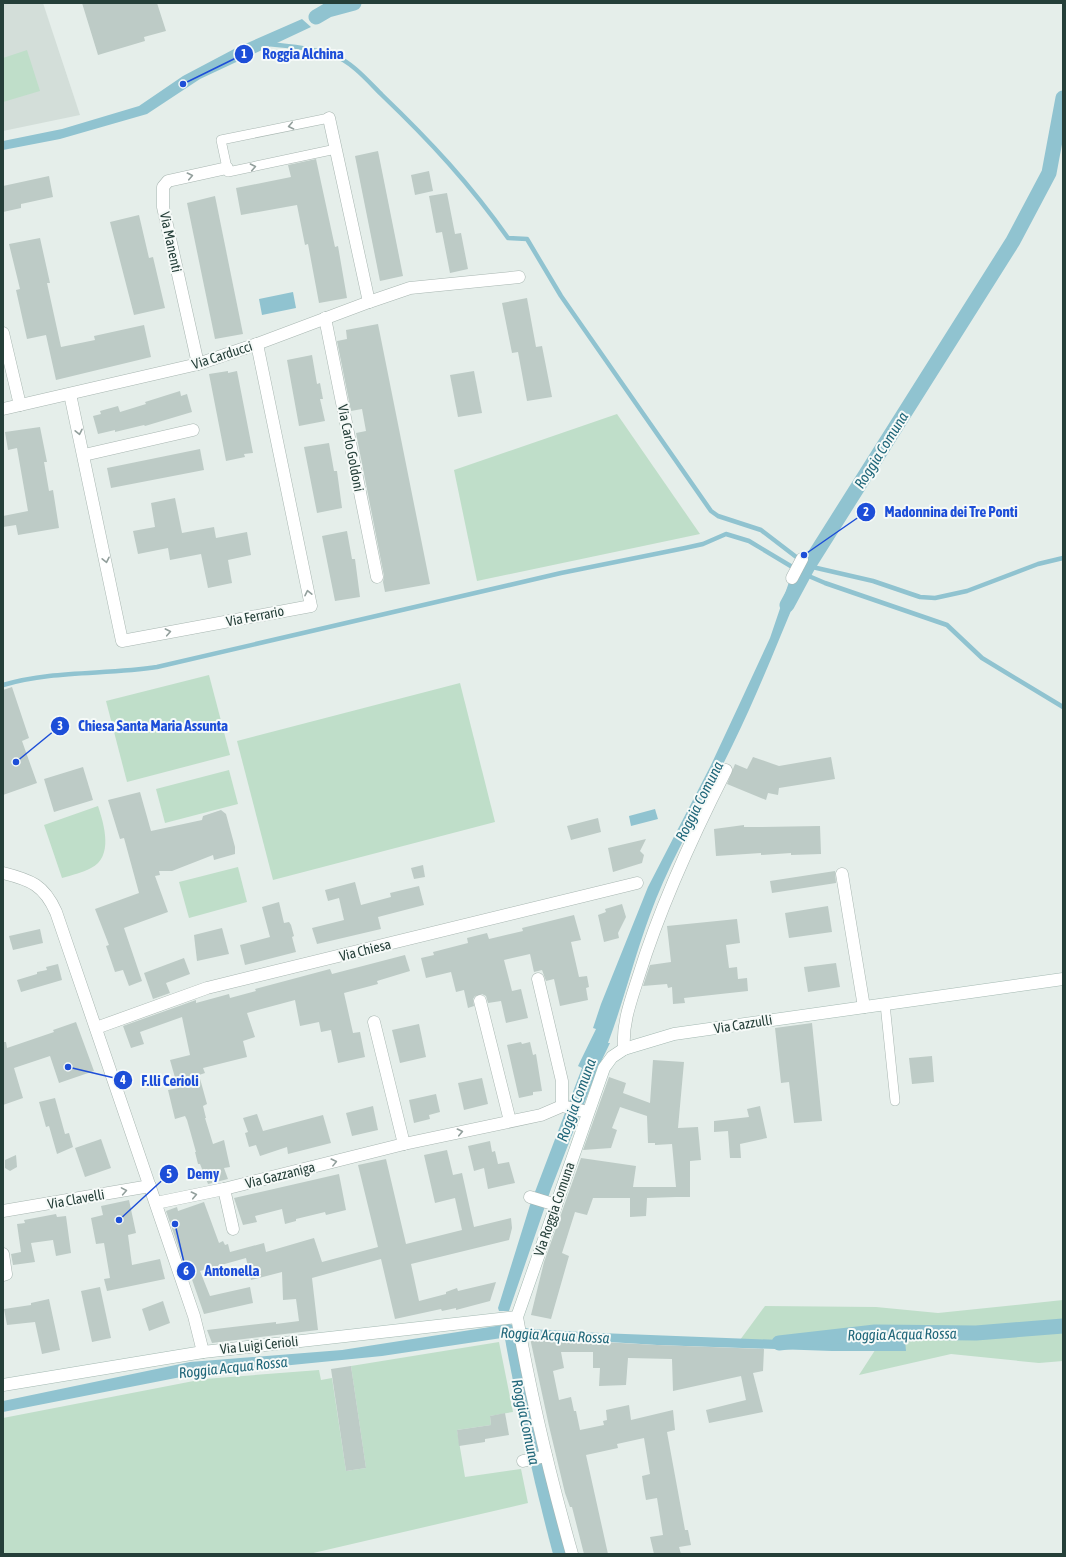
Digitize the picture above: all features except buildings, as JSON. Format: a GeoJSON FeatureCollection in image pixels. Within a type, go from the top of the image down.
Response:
{"type":"FeatureCollection","features":[{"type":"Feature","properties":{"kind":"street"},"geometry":{"type":"LineString","coordinates":[[329,118],[369,302]]}},
{"type":"Feature","properties":{"kind":"street","name":"Via Manenti"},"geometry":{"type":"LineString","coordinates":[[198,364],[162,195],[163,187],[168,181],[227,168]]}},
{"type":"Feature","properties":{"kind":"street","name":"Via Carducci"},"geometry":{"type":"LineString","coordinates":[[70,394],[198,364],[410,288],[519,277]]}},
{"type":"Feature","properties":{"kind":"street","name":"Via Carlo Goldoni"},"geometry":{"type":"LineString","coordinates":[[325,318],[377,578]]}},
{"type":"Feature","properties":{"kind":"street"},"geometry":{"type":"LineString","coordinates":[[3,333],[20,405]]}},
{"type":"Feature","properties":{"kind":"street","name":"Via Ferrario"},"geometry":{"type":"LineString","coordinates":[[70,394],[122,641],[311,606],[257,344]]}},
{"type":"Feature","properties":{"kind":"street"},"geometry":{"type":"LineString","coordinates":[[3,409],[70,394]]}},
{"type":"Feature","properties":{"kind":"street"},"geometry":{"type":"LineString","coordinates":[[84,455],[193,430]]}},
{"type":"Feature","properties":{"kind":"street"},"geometry":{"type":"LineString","coordinates":[[792,578],[802,559]]}},
{"type":"Feature","properties":{"kind":"street"},"geometry":{"type":"LineString","coordinates":[[624,1049],[623,1034],[625,1020],[651,939],[684,856],[726,770]]}},
{"type":"Feature","properties":{"kind":"street"},"geometry":{"type":"LineString","coordinates":[[3,874],[36,884],[49,897],[56,912],[194,1316],[203,1352]]}},
{"type":"Feature","properties":{"kind":"street"},"geometry":{"type":"LineString","coordinates":[[842,874],[864,1007]]}},
{"type":"Feature","properties":{"kind":"street","name":"Via Chiesa"},"geometry":{"type":"LineString","coordinates":[[96,1028],[207,988],[637,883]]}},
{"type":"Feature","properties":{"kind":"street"},"geometry":{"type":"LineString","coordinates":[[538,979],[562,1081],[562,1106],[588,1112]]}},
{"type":"Feature","properties":{"kind":"street","name":"Via Cazzulli"},"geometry":{"type":"LineString","coordinates":[[624,1049],[674,1034],[1063,979]]}},
{"type":"Feature","properties":{"kind":"street"},"geometry":{"type":"LineString","coordinates":[[480,1001],[510,1121]]}},
{"type":"Feature","properties":{"kind":"street"},"geometry":{"type":"LineString","coordinates":[[374,1022],[404,1144]]}},
{"type":"Feature","properties":{"kind":"street","name":"Via Roggia Comuna"},"geometry":{"type":"LineString","coordinates":[[572,1554],[532,1398],[519,1326],[556,1205],[604,1068],[612,1057],[624,1049]]}},
{"type":"Feature","properties":{"kind":"street","name":"Via Gazzaniga"},"geometry":{"type":"LineString","coordinates":[[156,1203],[224,1189],[404,1144],[541,1115],[562,1106]]}},
{"type":"Feature","properties":{"kind":"street","name":"Via Clavelli"},"geometry":{"type":"LineString","coordinates":[[3,1212],[150,1186]]}},
{"type":"Feature","properties":{"kind":"street"},"geometry":{"type":"LineString","coordinates":[[224,1189],[233,1228]]}},
{"type":"Feature","properties":{"kind":"street"},"geometry":{"type":"LineString","coordinates":[[530,1197],[556,1205]]}},
{"type":"Feature","properties":{"kind":"street"},"geometry":{"type":"LineString","coordinates":[[3,1254],[6,1274],[3,1275]]}},
{"type":"Feature","properties":{"kind":"street","name":"Via Luigi Cerioli"},"geometry":{"type":"LineString","coordinates":[[3,1385],[203,1352],[495,1319],[519,1326]]}},
{"type":"Feature","properties":{"kind":"street"},"geometry":{"type":"LineString","coordinates":[[523,1461],[546,1456]]}},
{"type":"Feature","properties":{"kind":"lane"},"geometry":{"type":"LineString","coordinates":[[329,118],[221,140],[227,168],[228,172],[336,149]]}},
{"type":"Feature","properties":{"kind":"lane"},"geometry":{"type":"LineString","coordinates":[[885,1004],[895,1101]]}},
{"type":"Feature","properties":{"kind":"shaded area"},"geometry":{"type":"Polygon","coordinates":[[[3,3],[43,3],[80,115],[3,131],[3,3]]]}},
{"type":"Feature","properties":{"kind":"green space"},"geometry":{"type":"Polygon","coordinates":[[[27,50],[40,91],[3,102],[3,58],[27,50]]]}},
{"type":"Feature","properties":{"kind":"green space"},"geometry":{"type":"Polygon","coordinates":[[[617,414],[700,534],[477,581],[454,470],[617,414]]]}},
{"type":"Feature","properties":{"kind":"green space"},"geometry":{"type":"Polygon","coordinates":[[[209,675],[230,755],[127,782],[106,701],[209,675]]]}},
{"type":"Feature","properties":{"kind":"green space"},"geometry":{"type":"Polygon","coordinates":[[[460,683],[495,822],[273,880],[237,741],[460,683]]]}},
{"type":"Feature","properties":{"kind":"green space"},"geometry":{"type":"Polygon","coordinates":[[[229,770],[238,804],[165,823],[156,789],[229,770]]]}},
{"type":"Feature","properties":{"kind":"green space"},"geometry":{"type":"Polygon","coordinates":[[[98,806],[103,822],[105,840],[103,856],[98,863],[91,868],[81,873],[62,878],[44,825],[98,806]]]}},
{"type":"Feature","properties":{"kind":"green space"},"geometry":{"type":"Polygon","coordinates":[[[238,867],[247,902],[189,918],[179,882],[238,867]]]}},
{"type":"Feature","properties":{"kind":"green space"},"geometry":{"type":"Polygon","coordinates":[[[1063,1300],[1063,1361],[1039,1363],[951,1354],[859,1375],[879,1344],[740,1340],[765,1306],[876,1307],[938,1313],[1063,1300]]]}},
{"type":"Feature","properties":{"kind":"green space"},"geometry":{"type":"Polygon","coordinates":[[[499,1342],[513,1412],[490,1416],[491,1425],[457,1430],[465,1477],[521,1469],[528,1503],[309,1554],[3,1554],[3,1418],[204,1379],[319,1370],[321,1380],[332,1378],[346,1471],[366,1468],[351,1366],[499,1342]]]}},
{"type":"Feature","properties":{"kind":"water"},"geometry":{"type":"Polygon","coordinates":[[[302,19],[311,27],[200,79],[147,114],[60,139],[3,150],[3,141],[62,129],[139,106],[183,76],[236,48],[302,19]]]}},
{"type":"Feature","properties":{"kind":"water"},"geometry":{"type":"Polygon","coordinates":[[[293,292],[296,308],[262,315],[259,299],[293,292]]]}},
{"type":"Feature","properties":{"kind":"water"},"geometry":{"type":"Polygon","coordinates":[[[789,582],[798,589],[798,594],[742,726],[683,840],[656,899],[608,1043],[610,1043],[598,1068],[551,1189],[509,1311],[499,1311],[498,1308],[530,1205],[582,1068],[578,1066],[596,1029],[593,1028],[601,1004],[648,887],[711,765],[770,638],[789,582]]]}},
{"type":"Feature","properties":{"kind":"water"},"geometry":{"type":"Polygon","coordinates":[[[655,809],[658,819],[631,826],[629,816],[655,809]]]}},
{"type":"Feature","properties":{"kind":"water"},"geometry":{"type":"Polygon","coordinates":[[[509,1324],[530,1329],[600,1333],[830,1342],[905,1340],[906,1351],[832,1351],[657,1345],[515,1336],[382,1356],[191,1375],[3,1412],[3,1401],[190,1362],[342,1350],[509,1324]]]}},
{"type":"Feature","properties":{"kind":"water"},"geometry":{"type":"Polygon","coordinates":[[[516,1338],[569,1554],[553,1554],[539,1501],[505,1339],[516,1338]]]}},
{"type":"Feature","properties":{"kind":"waterway"},"geometry":{"type":"LineString","coordinates":[[316,17],[328,10],[354,3]]}},
{"type":"Feature","properties":{"kind":"waterway"},"geometry":{"type":"LineString","coordinates":[[267,44],[317,51],[333,55],[347,62],[417,129],[464,181],[508,238],[527,239],[561,296],[711,511],[718,516],[761,530],[808,566],[873,581],[920,597],[935,598],[967,591],[1038,564],[1063,558]]}},
{"type":"Feature","properties":{"kind":"waterway","name":"Roggia Comuna"},"geometry":{"type":"LineString","coordinates":[[787,605],[808,566],[1013,241],[1049,173],[1063,98]]}},
{"type":"Feature","properties":{"kind":"waterway"},"geometry":{"type":"LineString","coordinates":[[3,685],[41,677],[157,667],[561,573],[703,544],[726,534],[749,541],[804,574],[825,583],[947,625],[982,658],[1063,707]]}},
{"type":"Feature","properties":{"kind":"waterway","name":"Roggia Acqua Rossa"},"geometry":{"type":"LineString","coordinates":[[779,1343],[875,1332],[976,1333],[1063,1326]]}},
{"type":"Feature","properties":{"kind":"place","name":"Roggia Alchina"},"geometry":{"type":"Point","coordinates":[183,84]}},
{"type":"Feature","properties":{"kind":"place","name":"Madonnina dei Tre Ponti"},"geometry":{"type":"Point","coordinates":[804,555]}},
{"type":"Feature","properties":{"kind":"place","name":"Chiesa Santa Maria Assunta"},"geometry":{"type":"Point","coordinates":[16,762]}},
{"type":"Feature","properties":{"kind":"place","name":"F.lli Cerioli"},"geometry":{"type":"Point","coordinates":[68,1067]}},
{"type":"Feature","properties":{"kind":"place","name":"Demy"},"geometry":{"type":"Point","coordinates":[119,1220]}},
{"type":"Feature","properties":{"kind":"place","name":"Antonella"},"geometry":{"type":"Point","coordinates":[175,1224]}}]}
